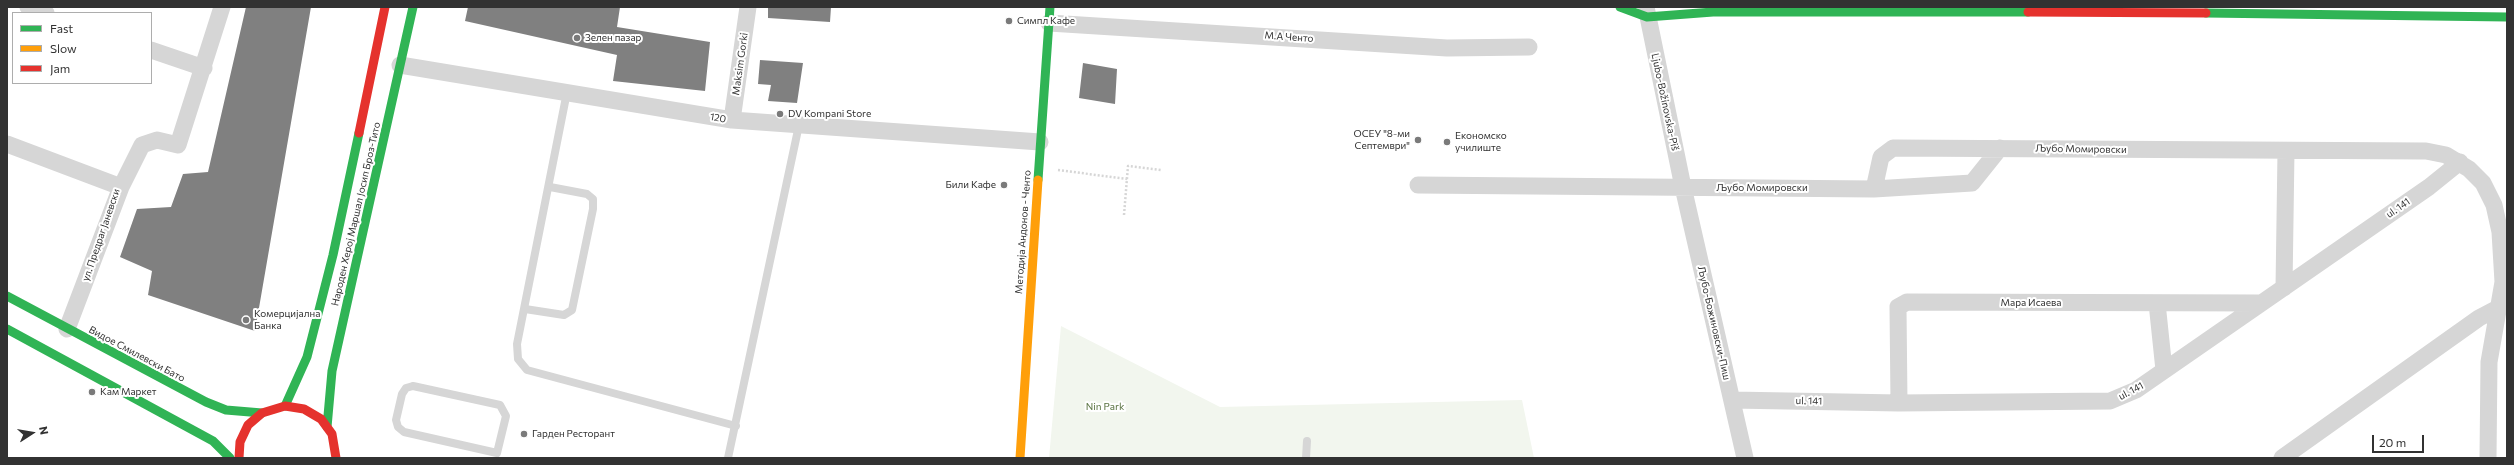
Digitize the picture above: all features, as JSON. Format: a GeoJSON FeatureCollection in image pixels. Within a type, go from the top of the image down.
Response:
{"type":"FeatureCollection","features":[{"type":"Feature","properties":{"kind":"main road","name":"Народен Херој Маршал Јосип Броз-Тито"},"geometry":{"type":"LineString","coordinates":[[285,406],[307,357],[331,263],[385,7]]}},
{"type":"Feature","properties":{"kind":"main road","name":"Народен Херој Маршал Јосип Броз-Тито"},"geometry":{"type":"LineString","coordinates":[[327,427],[332,370],[413,7]]}},
{"type":"Feature","properties":{"kind":"main road"},"geometry":{"type":"LineString","coordinates":[[1620,7],[1647,12],[2134,12],[2507,17]]}},
{"type":"Feature","properties":{"kind":"main road","name":"Методија Андонов - Ченто"},"geometry":{"type":"LineString","coordinates":[[1020,458],[1049,15]]}},
{"type":"Feature","properties":{"kind":"main road","name":"Видое Смилевски Бато"},"geometry":{"type":"LineString","coordinates":[[7,296],[206,402],[226,410],[262,413]]}},
{"type":"Feature","properties":{"kind":"main road"},"geometry":{"type":"LineString","coordinates":[[7,328],[213,441],[230,458]]}},
{"type":"Feature","properties":{"kind":"main road"},"geometry":{"type":"LineString","coordinates":[[239,458],[243,433],[254,419],[262,413],[285,406],[304,409],[321,419],[335,442],[344,450]]}},
{"type":"Feature","properties":{"kind":"main road"},"geometry":{"type":"LineString","coordinates":[[335,442],[336,458]]}},
{"type":"Feature","properties":{"kind":"street"},"geometry":{"type":"LineString","coordinates":[[28,7],[43,12]]}},
{"type":"Feature","properties":{"kind":"street"},"geometry":{"type":"LineString","coordinates":[[121,187],[142,145],[156,140],[178,146],[204,68],[222,7]]}},
{"type":"Feature","properties":{"kind":"street","name":"Maksim Gorki"},"geometry":{"type":"LineString","coordinates":[[732,120],[748,7]]}},
{"type":"Feature","properties":{"kind":"street","name":"Ljubo-Božinovska-Piš"},"geometry":{"type":"LineString","coordinates":[[1647,12],[1683,187]]}},
{"type":"Feature","properties":{"kind":"street","name":"М.А Ченто"},"geometry":{"type":"LineString","coordinates":[[1049,15],[1447,48],[1529,47]]}},
{"type":"Feature","properties":{"kind":"street"},"geometry":{"type":"LineString","coordinates":[[152,50],[204,68]]}},
{"type":"Feature","properties":{"kind":"street","name":"120"},"geometry":{"type":"LineString","coordinates":[[400,65],[732,120],[1040,142]]}},
{"type":"Feature","properties":{"kind":"street","name":"ул. Предраг Јаневски"},"geometry":{"type":"LineString","coordinates":[[7,144],[121,187],[67,329]]}},
{"type":"Feature","properties":{"kind":"street","name":"Љубо Момировски"},"geometry":{"type":"LineString","coordinates":[[1418,185],[1874,189],[1881,157],[1893,148],[2426,151],[2446,155],[2460,162],[2483,183],[2494,205],[2500,232],[2503,282],[2502,307],[2489,362],[2488,458]]}},
{"type":"Feature","properties":{"kind":"street"},"geometry":{"type":"LineString","coordinates":[[1874,189],[1972,183],[2000,148]]}},
{"type":"Feature","properties":{"kind":"street"},"geometry":{"type":"LineString","coordinates":[[2284,288],[2286,151]]}},
{"type":"Feature","properties":{"kind":"street","name":"ul. 141"},"geometry":{"type":"LineString","coordinates":[[1732,400],[1899,402],[2110,401],[2131,393],[2429,187],[2460,162]]}},
{"type":"Feature","properties":{"kind":"street","name":"Љубо-Божиновски-Пиш"},"geometry":{"type":"LineString","coordinates":[[1683,187],[1745,458]]}},
{"type":"Feature","properties":{"kind":"street","name":"Мара Исаева"},"geometry":{"type":"LineString","coordinates":[[1899,402],[1898,307],[1902,303],[2261,303]]}},
{"type":"Feature","properties":{"kind":"street"},"geometry":{"type":"LineString","coordinates":[[2157,303],[2164,370]]}},
{"type":"Feature","properties":{"kind":"street"},"geometry":{"type":"LineString","coordinates":[[2282,458],[2502,307]]}},
{"type":"Feature","properties":{"kind":"lane"},"geometry":{"type":"LineString","coordinates":[[567,92],[550,187],[517,344],[518,359],[527,370],[736,426]]}},
{"type":"Feature","properties":{"kind":"lane"},"geometry":{"type":"LineString","coordinates":[[728,458],[799,125]]}},
{"type":"Feature","properties":{"kind":"lane"},"geometry":{"type":"LineString","coordinates":[[525,309],[564,315],[572,310],[593,209],[593,199],[587,194],[550,187]]}},
{"type":"Feature","properties":{"kind":"lane"},"geometry":{"type":"LineString","coordinates":[[413,386],[500,405],[506,416],[496,456],[404,432],[398,427],[396,420],[402,394],[406,388],[413,386]]}},
{"type":"Feature","properties":{"kind":"lane"},"geometry":{"type":"LineString","coordinates":[[1306,458],[1307,441]]}},
{"type":"Feature","properties":{"kind":"path"},"geometry":{"type":"LineString","coordinates":[[1124,215],[1128,166],[1161,170]]}},
{"type":"Feature","properties":{"kind":"path"},"geometry":{"type":"LineString","coordinates":[[1056,170],[1127,179]]}},
{"type":"Feature","properties":{"kind":"green space","name":"Nin Park"},"geometry":{"type":"Polygon","coordinates":[[[1061,326],[1220,407],[1522,400],[1534,458],[1049,458],[1061,326]]]}},
{"type":"Feature","properties":{"kind":"building"},"geometry":{"type":"Polygon","coordinates":[[[246,7],[311,7],[255,331],[148,295],[152,271],[120,257],[137,209],[171,207],[183,174],[208,172],[246,7]]]}},
{"type":"Feature","properties":{"kind":"building"},"geometry":{"type":"Polygon","coordinates":[[[468,7],[620,7],[617,27],[710,42],[705,91],[613,81],[617,55],[465,21],[468,7]]]}},
{"type":"Feature","properties":{"kind":"building"},"geometry":{"type":"Polygon","coordinates":[[[768,7],[831,7],[830,22],[768,18],[768,7]]]}},
{"type":"Feature","properties":{"kind":"building"},"geometry":{"type":"Polygon","coordinates":[[[760,60],[803,63],[797,103],[768,101],[771,85],[758,84],[760,60]]]}},
{"type":"Feature","properties":{"kind":"building"},"geometry":{"type":"Polygon","coordinates":[[[1083,63],[1117,69],[1115,104],[1079,98],[1083,63]]]}},
{"type":"Feature","properties":{"kind":"traffic: fast"},"geometry":{"type":"LineString","coordinates":[[327,427],[332,371],[413,7]]}},
{"type":"Feature","properties":{"kind":"traffic: fast"},"geometry":{"type":"LineString","coordinates":[[1038,180],[1050,7]]}},
{"type":"Feature","properties":{"kind":"traffic: fast"},"geometry":{"type":"LineString","coordinates":[[1620,7],[1647,17],[1713,12],[2028,12]]}},
{"type":"Feature","properties":{"kind":"traffic: fast"},"geometry":{"type":"LineString","coordinates":[[2206,13],[2507,17]]}},
{"type":"Feature","properties":{"kind":"traffic: fast"},"geometry":{"type":"LineString","coordinates":[[285,406],[307,357],[333,255],[359,133]]}},
{"type":"Feature","properties":{"kind":"traffic: fast"},"geometry":{"type":"LineString","coordinates":[[7,296],[206,402],[226,410],[262,413]]}},
{"type":"Feature","properties":{"kind":"traffic: fast"},"geometry":{"type":"LineString","coordinates":[[7,329],[213,441],[230,458]]}},
{"type":"Feature","properties":{"kind":"traffic: slow"},"geometry":{"type":"LineString","coordinates":[[1020,458],[1038,180]]}},
{"type":"Feature","properties":{"kind":"traffic: jam"},"geometry":{"type":"LineString","coordinates":[[359,133],[385,7]]}},
{"type":"Feature","properties":{"kind":"traffic: jam"},"geometry":{"type":"LineString","coordinates":[[2028,12],[2206,13]]}},
{"type":"Feature","properties":{"kind":"traffic: jam"},"geometry":{"type":"LineString","coordinates":[[239,458],[240,442],[248,425],[262,413],[285,406],[304,409],[321,419],[332,434],[336,458]]}},
{"type":"Feature","properties":{"kind":"place","name":"Симпл Кафе"},"geometry":{"type":"Point","coordinates":[1009,21]}},
{"type":"Feature","properties":{"kind":"place","name":"Зелен пазар"},"geometry":{"type":"Point","coordinates":[577,38]}},
{"type":"Feature","properties":{"kind":"place","name":"DV Kompani Store"},"geometry":{"type":"Point","coordinates":[780,114]}},
{"type":"Feature","properties":{"kind":"place","name":"ОСЕУ \"8-ми Септември\""},"geometry":{"type":"Point","coordinates":[1418,140]}},
{"type":"Feature","properties":{"kind":"place","name":"Економско училиште"},"geometry":{"type":"Point","coordinates":[1447,142]}},
{"type":"Feature","properties":{"kind":"place","name":"Били Кафе"},"geometry":{"type":"Point","coordinates":[1004,185]}},
{"type":"Feature","properties":{"kind":"place","name":"Комерцијална Банка"},"geometry":{"type":"Point","coordinates":[246,320]}},
{"type":"Feature","properties":{"kind":"place","name":"Кам Маркет"},"geometry":{"type":"Point","coordinates":[92,392]}},
{"type":"Feature","properties":{"kind":"place","name":"Гарден Ресторант"},"geometry":{"type":"Point","coordinates":[524,434]}}]}
